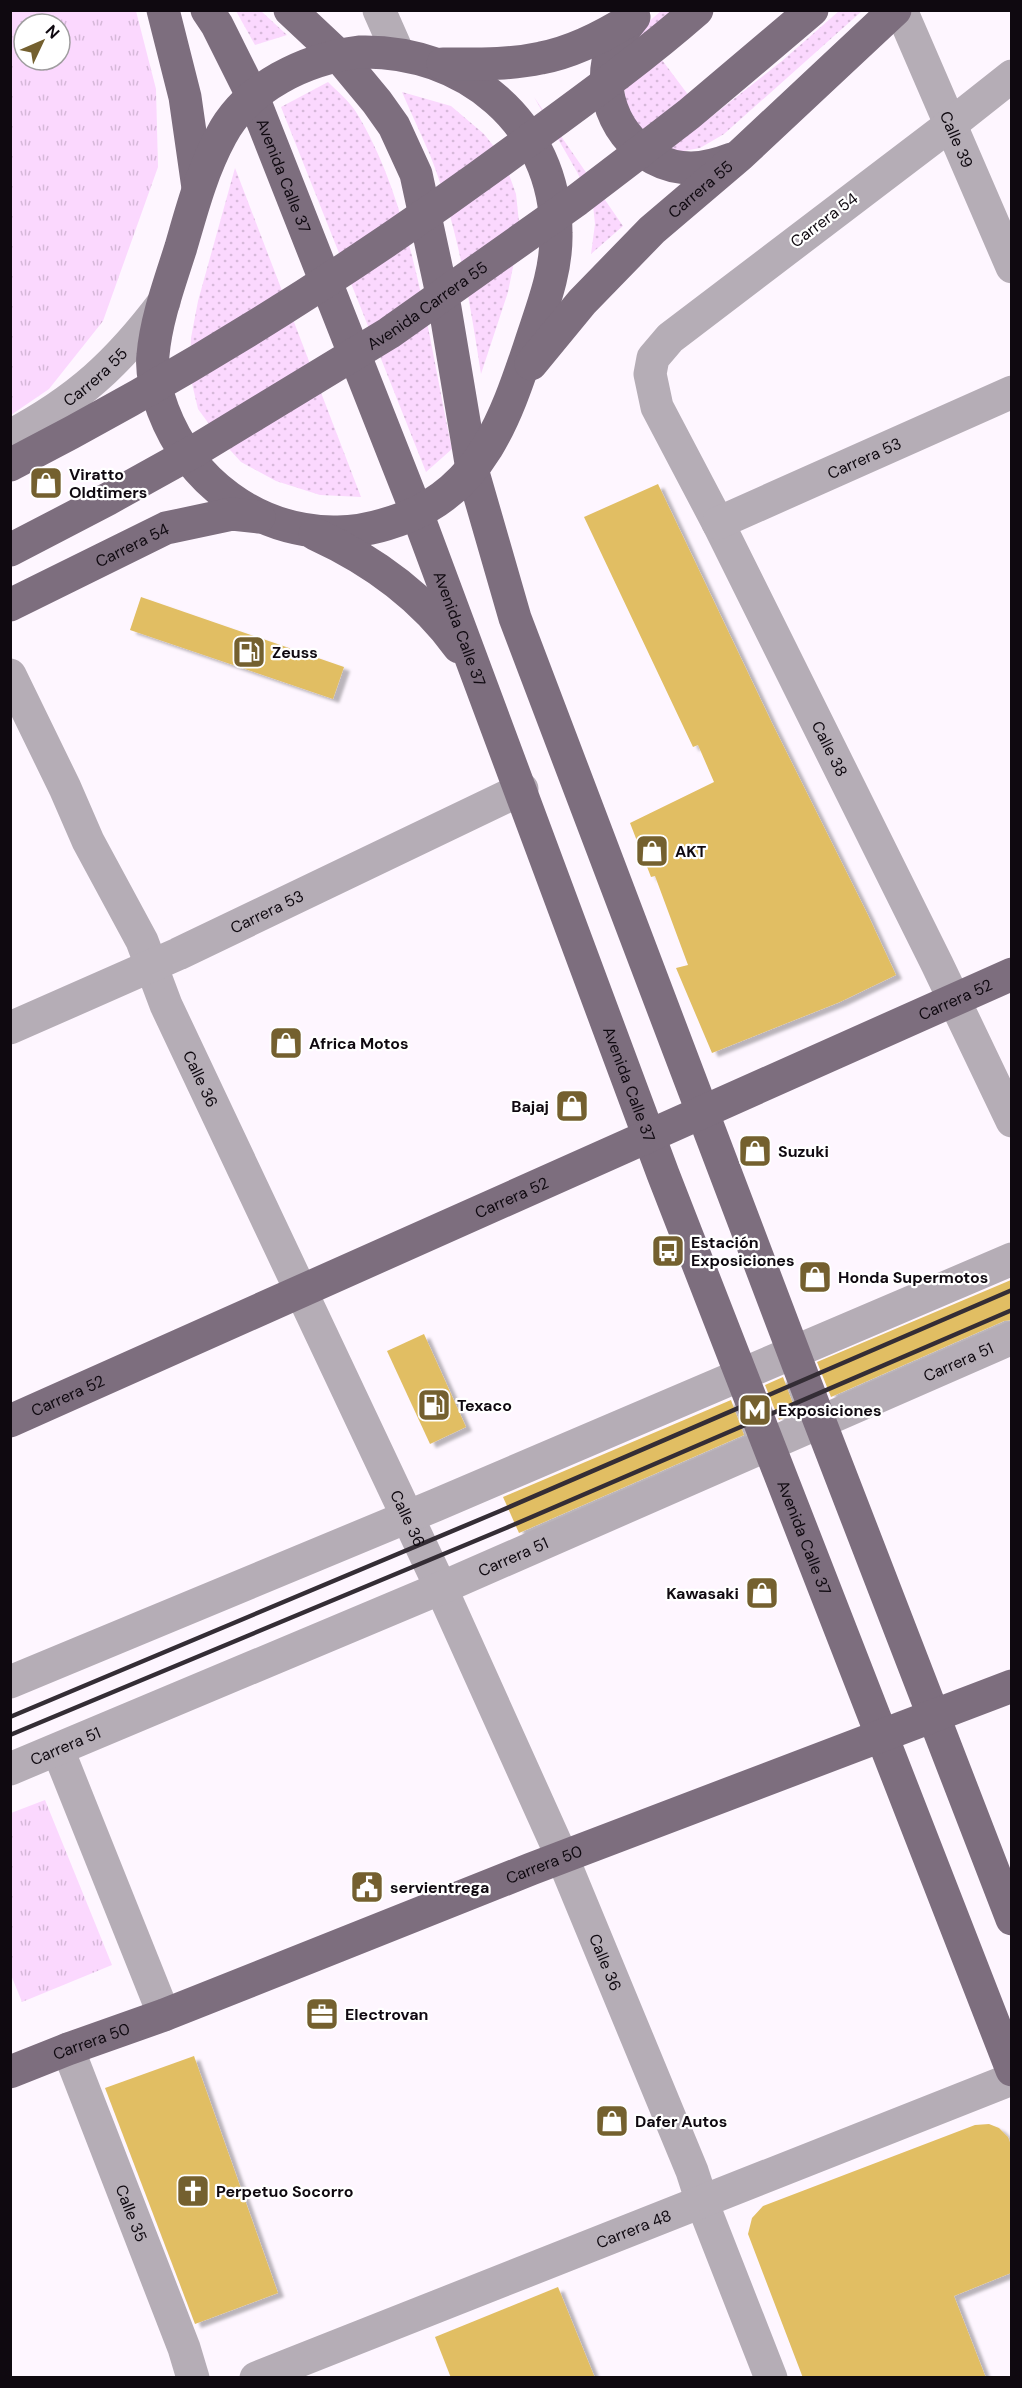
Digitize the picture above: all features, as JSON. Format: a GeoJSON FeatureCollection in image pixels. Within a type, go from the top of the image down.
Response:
{"type":"FeatureCollection","features":[{"type":"Feature","properties":{"kind":"main road"},"geometry":{"type":"LineString","coordinates":[[163,10],[185,98],[198,189]]}},
{"type":"Feature","properties":{"kind":"main road","name":"Avenida Calle 37"},"geometry":{"type":"LineString","coordinates":[[207,10],[253,97],[417,513],[473,667],[522,789],[648,1135],[1011,2070]]}},
{"type":"Feature","properties":{"kind":"main road"},"geometry":{"type":"LineString","coordinates":[[290,10],[338,55],[377,102],[394,126],[416,174],[452,343],[472,469],[516,618],[1011,1919]]}},
{"type":"Feature","properties":{"kind":"main road"},"geometry":{"type":"LineString","coordinates":[[10,465],[101,418],[162,383],[357,262],[466,187],[563,116],[697,10]]}},
{"type":"Feature","properties":{"kind":"main road","name":"Avenida Carrera 55"},"geometry":{"type":"LineString","coordinates":[[10,550],[198,449],[389,333],[567,207],[640,152],[689,114],[812,10]]}},
{"type":"Feature","properties":{"kind":"main road","name":"Carrera 55"},"geometry":{"type":"LineString","coordinates":[[518,379],[575,309],[616,265],[652,230],[739,156],[895,10]]}},
{"type":"Feature","properties":{"kind":"main road"},"geometry":{"type":"LineString","coordinates":[[441,64],[517,62],[544,58],[582,46],[638,14]]}},
{"type":"Feature","properties":{"kind":"main road"},"geometry":{"type":"LineString","coordinates":[[638,14],[618,37],[608,69],[606,86],[612,111],[624,133],[642,151],[665,163],[682,167],[715,166],[739,156]]}},
{"type":"Feature","properties":{"kind":"main road"},"geometry":{"type":"LineString","coordinates":[[398,53],[441,64],[476,83],[500,102],[514,118],[531,142],[542,164],[551,193],[557,231],[554,261],[549,285],[518,379],[499,427],[458,487],[417,513],[390,524],[352,532],[330,532],[305,529],[262,518],[232,501],[204,477],[187,457],[171,430],[160,402],[152,357],[164,302],[198,189],[221,134],[253,97],[271,83],[306,64],[338,55],[398,53]]}},
{"type":"Feature","properties":{"kind":"main road","name":"Carrera 54"},"geometry":{"type":"LineString","coordinates":[[10,605],[166,528],[232,514],[262,518]]}},
{"type":"Feature","properties":{"kind":"main road"},"geometry":{"type":"LineString","coordinates":[[305,529],[363,559],[411,594],[448,633],[473,667]]}},
{"type":"Feature","properties":{"kind":"main road","name":"Carrera 52"},"geometry":{"type":"LineString","coordinates":[[10,1421],[1011,974]]}},
{"type":"Feature","properties":{"kind":"main road","name":"Carrera 50"},"geometry":{"type":"LineString","coordinates":[[11,2070],[164,2015],[531,1869],[563,1859],[1011,1686]]}},
{"type":"Feature","properties":{"kind":"street"},"geometry":{"type":"LineString","coordinates":[[379,10],[398,53]]}},
{"type":"Feature","properties":{"kind":"street","name":"Calle 39"},"geometry":{"type":"LineString","coordinates":[[901,10],[1011,267]]}},
{"type":"Feature","properties":{"kind":"street","name":"Carrera 54"},"geometry":{"type":"LineString","coordinates":[[650,374],[653,358],[670,338],[1011,76]]}},
{"type":"Feature","properties":{"kind":"street","name":"Carrera 55"},"geometry":{"type":"LineString","coordinates":[[10,436],[72,399],[101,375],[135,341],[164,302]]}},
{"type":"Feature","properties":{"kind":"street","name":"Calle 38"},"geometry":{"type":"LineString","coordinates":[[650,374],[657,407],[718,524],[954,1000],[1011,1121]]}},
{"type":"Feature","properties":{"kind":"street","name":"Carrera 53"},"geometry":{"type":"LineString","coordinates":[[718,524],[1011,392]]}},
{"type":"Feature","properties":{"kind":"street","name":"Calle 36"},"geometry":{"type":"LineString","coordinates":[[10,675],[66,788],[88,841],[142,941],[166,1005],[408,1517],[563,1859],[692,2171],[771,2378]]}},
{"type":"Feature","properties":{"kind":"street","name":"Carrera 53"},"geometry":{"type":"LineString","coordinates":[[10,1028],[152,966],[522,789]]}},
{"type":"Feature","properties":{"kind":"street"},"geometry":{"type":"LineString","coordinates":[[10,1682],[408,1517],[1011,1259]]}},
{"type":"Feature","properties":{"kind":"street","name":"Carrera 51"},"geometry":{"type":"LineString","coordinates":[[10,1769],[441,1588],[1011,1338]]}},
{"type":"Feature","properties":{"kind":"street"},"geometry":{"type":"LineString","coordinates":[[58,1750],[164,2015]]}},
{"type":"Feature","properties":{"kind":"street","name":"Calle 35"},"geometry":{"type":"LineString","coordinates":[[68,2049],[184,2348],[193,2378]]}},
{"type":"Feature","properties":{"kind":"street","name":"Carrera 48"},"geometry":{"type":"LineString","coordinates":[[256,2378],[1011,2079]]}},
{"type":"Feature","properties":{"kind":"green space"},"geometry":{"type":"Polygon","coordinates":[[[11,10],[136,11],[156,89],[158,167],[103,321],[49,389],[11,415],[11,10]]]}},
{"type":"Feature","properties":{"kind":"green space"},"geometry":{"type":"Polygon","coordinates":[[[236,11],[261,11],[287,35],[255,45],[236,11]]]}},
{"type":"Feature","properties":{"kind":"green space"},"geometry":{"type":"Polygon","coordinates":[[[661,11],[672,11],[644,36],[707,120],[782,61],[839,11],[862,11],[724,134],[700,148],[678,152],[640,129],[626,105],[622,70],[639,30],[661,11]]]}},
{"type":"Feature","properties":{"kind":"green space"},"geometry":{"type":"Polygon","coordinates":[[[328,82],[356,112],[376,149],[392,189],[417,275],[452,449],[426,472],[281,107],[328,82]]]}},
{"type":"Feature","properties":{"kind":"green space"},"geometry":{"type":"Polygon","coordinates":[[[402,92],[451,106],[484,134],[503,158],[516,194],[520,232],[508,292],[481,374],[467,291],[448,208],[430,155],[402,92]]]}},
{"type":"Feature","properties":{"kind":"green space"},"geometry":{"type":"Polygon","coordinates":[[[534,97],[623,226],[591,254],[595,224],[593,205],[534,97]]]}},
{"type":"Feature","properties":{"kind":"green space"},"geometry":{"type":"Polygon","coordinates":[[[235,168],[361,497],[320,495],[276,481],[241,462],[220,439],[198,409],[190,375],[191,338],[198,301],[235,168]]]}},
{"type":"Feature","properties":{"kind":"green space"},"geometry":{"type":"Polygon","coordinates":[[[45,1800],[112,1965],[22,2002],[11,1975],[11,1813],[45,1800]]]}},
{"type":"Feature","properties":{"kind":"building"},"geometry":{"type":"Polygon","coordinates":[[[658,484],[896,975],[840,1002],[712,1053],[676,968],[688,965],[655,876],[651,877],[630,823],[714,782],[698,745],[693,747],[584,517],[658,484]]]}},
{"type":"Feature","properties":{"kind":"building","name":"Zeuss"},"geometry":{"type":"Polygon","coordinates":[[[141,597],[344,667],[333,699],[130,630],[141,597]]]}},
{"type":"Feature","properties":{"kind":"building"},"geometry":{"type":"Polygon","coordinates":[[[1011,1280],[1011,1320],[1004,1321],[831,1397],[817,1362],[1011,1280]]]}},
{"type":"Feature","properties":{"kind":"building","name":"Texaco"},"geometry":{"type":"Polygon","coordinates":[[[424,1334],[466,1427],[430,1444],[387,1351],[424,1334]]]}},
{"type":"Feature","properties":{"kind":"building"},"geometry":{"type":"Polygon","coordinates":[[[783,1377],[796,1412],[779,1420],[765,1385],[783,1377]]]}},
{"type":"Feature","properties":{"kind":"building"},"geometry":{"type":"Polygon","coordinates":[[[731,1400],[744,1435],[519,1533],[503,1497],[731,1400]]]}},
{"type":"Feature","properties":{"kind":"building","name":"Perpetuo Socorro"},"geometry":{"type":"Polygon","coordinates":[[[194,2056],[278,2293],[195,2324],[105,2088],[194,2056]]]}},
{"type":"Feature","properties":{"kind":"building"},"geometry":{"type":"Polygon","coordinates":[[[989,2124],[999,2128],[1008,2137],[1011,2145],[1011,2273],[954,2296],[986,2378],[803,2378],[748,2234],[752,2218],[763,2206],[975,2125],[989,2124]]]}},
{"type":"Feature","properties":{"kind":"building"},"geometry":{"type":"Polygon","coordinates":[[[558,2287],[595,2378],[451,2378],[435,2337],[558,2287]]]}},
{"type":"Feature","properties":{"kind":"railway"},"geometry":{"type":"LineString","coordinates":[[10,1717],[500,1511],[1012,1290]]}},
{"type":"Feature","properties":{"kind":"railway"},"geometry":{"type":"LineString","coordinates":[[10,1735],[506,1528],[1012,1310]]}},
{"type":"Feature","properties":{"kind":"place","name":"Viratto Oldtimers"},"geometry":{"type":"Point","coordinates":[46,483]}},
{"type":"Feature","properties":{"kind":"place","name":"Zeuss"},"geometry":{"type":"Point","coordinates":[249,652]}},
{"type":"Feature","properties":{"kind":"place","name":"AKT"},"geometry":{"type":"Point","coordinates":[652,851]}},
{"type":"Feature","properties":{"kind":"place","name":"Africa Motos"},"geometry":{"type":"Point","coordinates":[286,1043]}},
{"type":"Feature","properties":{"kind":"place","name":"Bajaj"},"geometry":{"type":"Point","coordinates":[572,1106]}},
{"type":"Feature","properties":{"kind":"place","name":"Suzuki"},"geometry":{"type":"Point","coordinates":[755,1151]}},
{"type":"Feature","properties":{"kind":"place","name":"Estación Exposiciones"},"geometry":{"type":"Point","coordinates":[668,1251]}},
{"type":"Feature","properties":{"kind":"place","name":"Honda Supermotos"},"geometry":{"type":"Point","coordinates":[815,1277]}},
{"type":"Feature","properties":{"kind":"place","name":"Texaco"},"geometry":{"type":"Point","coordinates":[434,1405]}},
{"type":"Feature","properties":{"kind":"place","name":"Exposiciones"},"geometry":{"type":"Point","coordinates":[755,1410]}},
{"type":"Feature","properties":{"kind":"place","name":"Kawasaki"},"geometry":{"type":"Point","coordinates":[762,1593]}},
{"type":"Feature","properties":{"kind":"place","name":"servientrega"},"geometry":{"type":"Point","coordinates":[367,1887]}},
{"type":"Feature","properties":{"kind":"place","name":"Electrovan"},"geometry":{"type":"Point","coordinates":[322,2014]}},
{"type":"Feature","properties":{"kind":"place","name":"Dafer Autos"},"geometry":{"type":"Point","coordinates":[612,2121]}},
{"type":"Feature","properties":{"kind":"place","name":"Perpetuo Socorro"},"geometry":{"type":"Point","coordinates":[193,2191]}}]}
